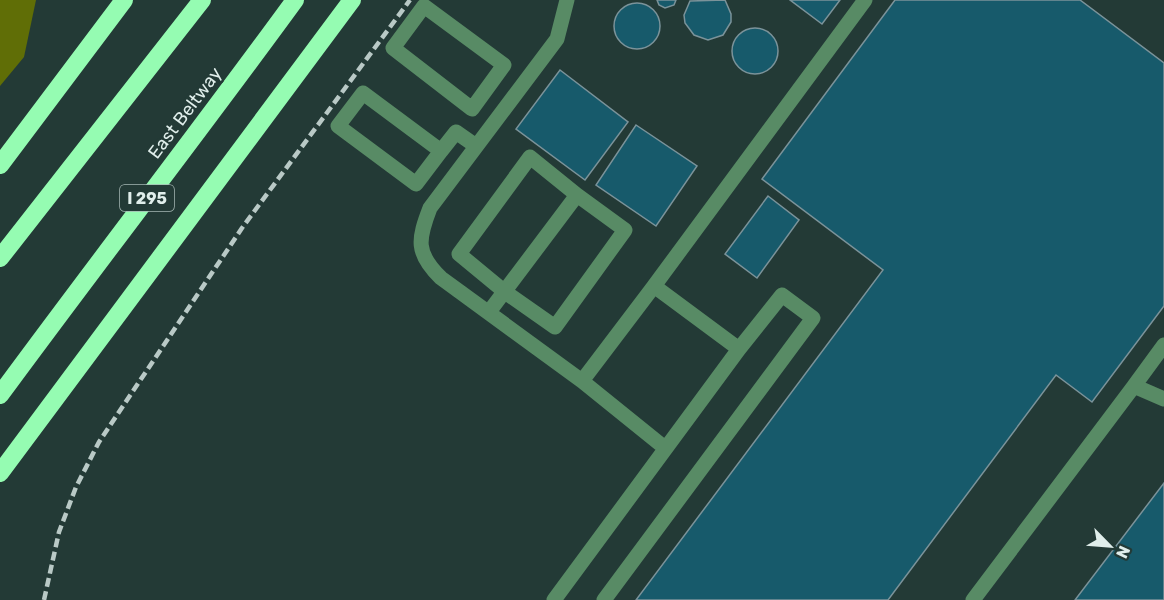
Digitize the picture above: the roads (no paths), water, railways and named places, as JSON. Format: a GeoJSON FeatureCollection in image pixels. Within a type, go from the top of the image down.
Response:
{"type":"FeatureCollection","features":[{"type":"Feature","properties":{"kind":"highway"},"geometry":{"type":"LineString","coordinates":[[0,165],[124,0]]}},
{"type":"Feature","properties":{"kind":"highway"},"geometry":{"type":"LineString","coordinates":[[0,258],[202,0]]}},
{"type":"Feature","properties":{"kind":"highway","name":"East Beltway"},"geometry":{"type":"LineString","coordinates":[[0,395],[104,253],[210,117],[295,0]]}},
{"type":"Feature","properties":{"kind":"highway"},"geometry":{"type":"LineString","coordinates":[[0,473],[352,0]]}},
{"type":"Feature","properties":{"kind":"lane"},"geometry":{"type":"LineString","coordinates":[[567,0],[557,39],[429,208],[421,232],[422,250],[430,268],[441,278],[582,381],[665,448]]}},
{"type":"Feature","properties":{"kind":"lane"},"geometry":{"type":"LineString","coordinates":[[582,381],[865,0]]}},
{"type":"Feature","properties":{"kind":"lane"},"geometry":{"type":"LineString","coordinates":[[441,151],[363,93],[338,126],[416,184],[456,132],[504,66],[424,6],[393,48],[472,109]]}},
{"type":"Feature","properties":{"kind":"lane"},"geometry":{"type":"LineString","coordinates":[[456,132],[476,146]]}},
{"type":"Feature","properties":{"kind":"lane"},"geometry":{"type":"LineString","coordinates":[[530,157],[626,231],[555,327],[505,292],[459,254],[530,157]]}},
{"type":"Feature","properties":{"kind":"lane"},"geometry":{"type":"LineString","coordinates":[[489,312],[577,195]]}},
{"type":"Feature","properties":{"kind":"lane"},"geometry":{"type":"LineString","coordinates":[[654,286],[739,349]]}},
{"type":"Feature","properties":{"kind":"lane"},"geometry":{"type":"LineString","coordinates":[[554,600],[739,349],[783,296],[813,318],[604,600]]}},
{"type":"Feature","properties":{"kind":"lane"},"geometry":{"type":"LineString","coordinates":[[973,600],[1164,345]]}},
{"type":"Feature","properties":{"kind":"lane"},"geometry":{"type":"LineString","coordinates":[[1134,386],[1164,399]]}},
{"type":"Feature","properties":{"kind":"railway"},"geometry":{"type":"LineString","coordinates":[[44,600],[59,532],[76,487],[99,442],[242,228],[410,0]]}}]}
